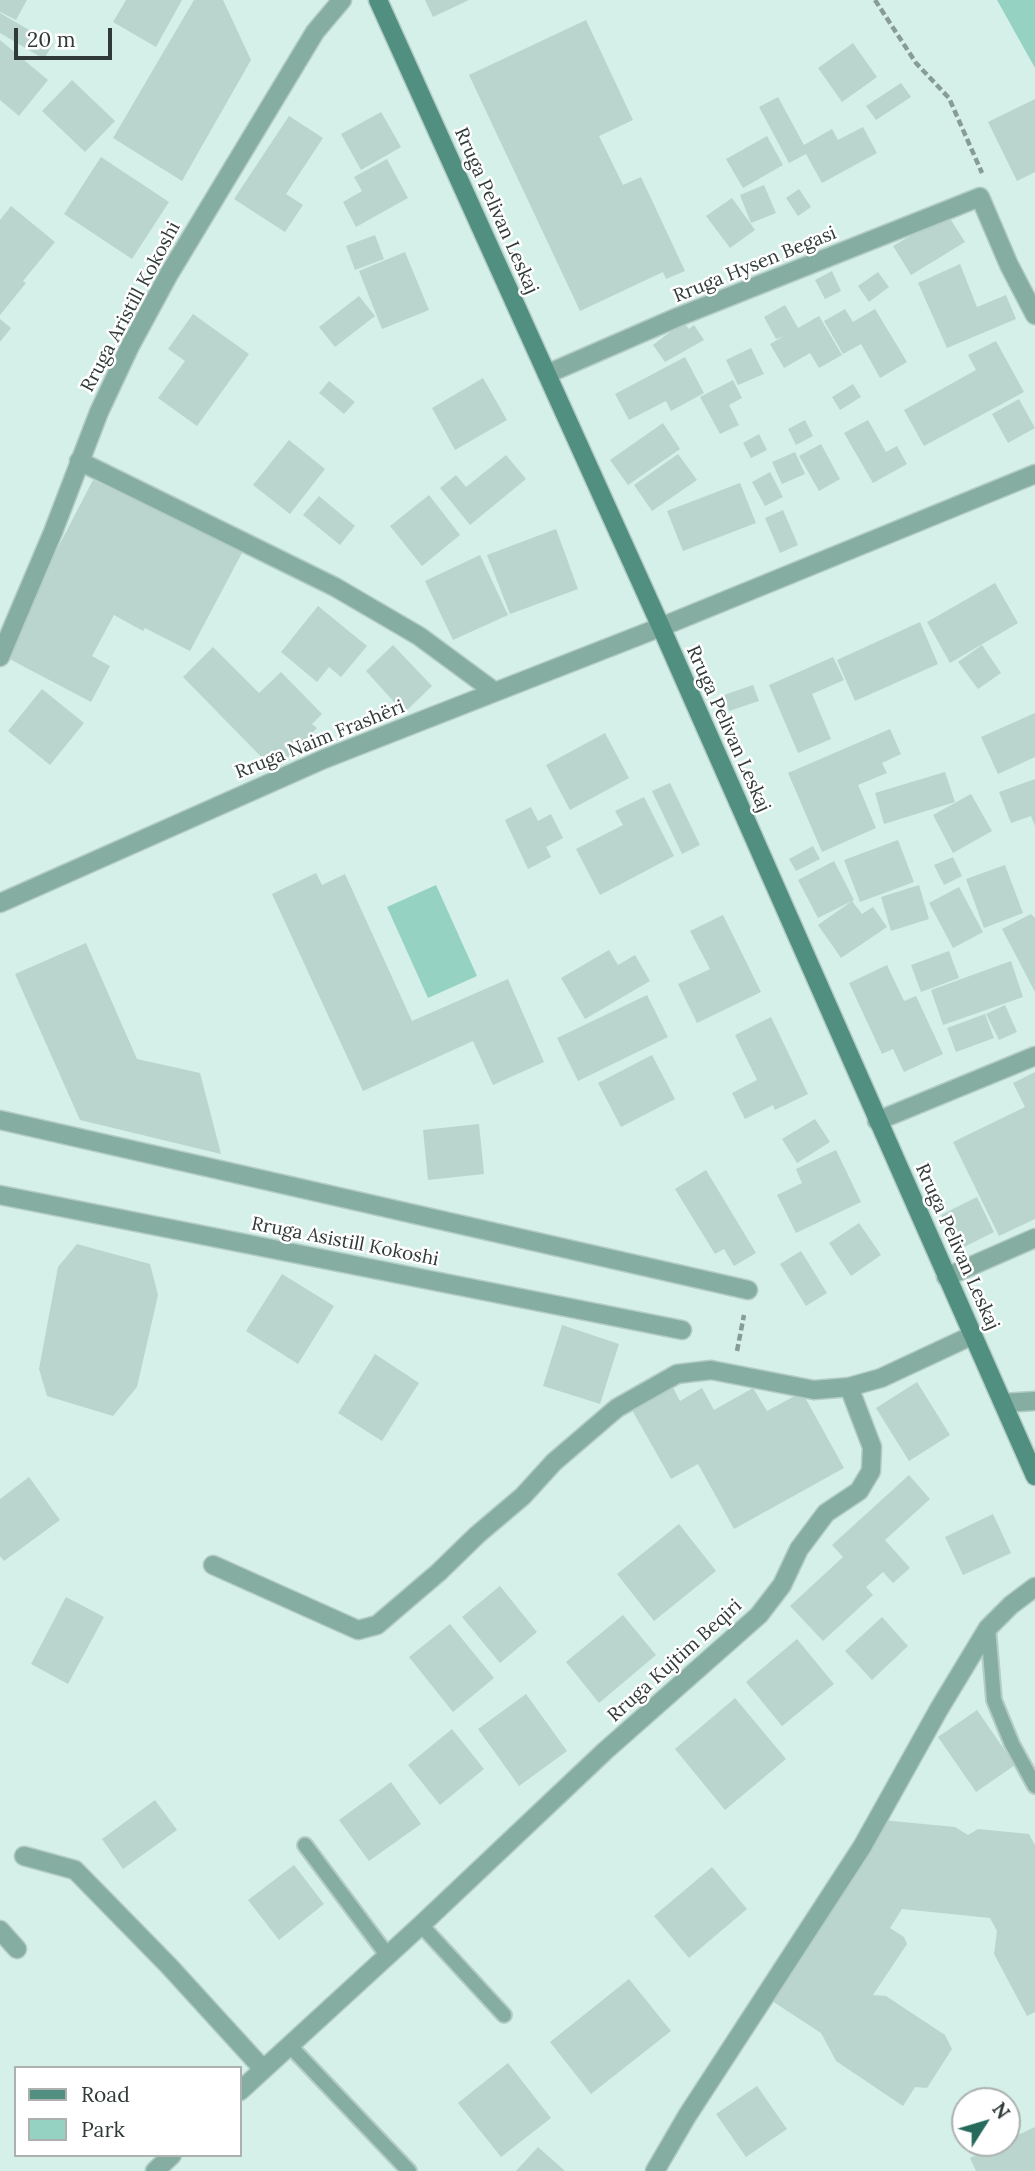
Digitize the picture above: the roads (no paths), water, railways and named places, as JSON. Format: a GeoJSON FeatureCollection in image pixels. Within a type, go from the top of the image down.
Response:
{"type":"FeatureCollection","features":[{"type":"Feature","properties":{"kind":"main road","name":"Rruga Pelivan Leskaj"},"geometry":{"type":"LineString","coordinates":[[379,0],[661,627],[1035,1476]]}},
{"type":"Feature","properties":{"kind":"street","name":"Rruga Aristill Kokoshi"},"geometry":{"type":"LineString","coordinates":[[0,657],[53,532],[79,461],[130,345],[169,274],[315,32],[342,0]]}},
{"type":"Feature","properties":{"kind":"street","name":"Rruga Hysen Begasi"},"geometry":{"type":"LineString","coordinates":[[547,374],[678,317],[980,197],[1009,265],[1035,315]]}},
{"type":"Feature","properties":{"kind":"street"},"geometry":{"type":"LineString","coordinates":[[79,461],[335,587],[419,636],[495,692]]}},
{"type":"Feature","properties":{"kind":"street","name":"Rruga Naim Frashëri"},"geometry":{"type":"LineString","coordinates":[[0,903],[324,759],[661,627],[1035,474]]}},
{"type":"Feature","properties":{"kind":"street"},"geometry":{"type":"LineString","coordinates":[[877,1121],[1035,1056]]}},
{"type":"Feature","properties":{"kind":"street"},"geometry":{"type":"LineString","coordinates":[[0,1120],[748,1290]]}},
{"type":"Feature","properties":{"kind":"street","name":"Rruga Asistill Kokoshi"},"geometry":{"type":"LineString","coordinates":[[0,1195],[682,1330]]}},
{"type":"Feature","properties":{"kind":"street"},"geometry":{"type":"LineString","coordinates":[[946,1277],[1035,1238]]}},
{"type":"Feature","properties":{"kind":"street"},"geometry":{"type":"LineString","coordinates":[[212,1565],[358,1630],[377,1625],[523,1496],[554,1462],[617,1408],[677,1374],[711,1370],[814,1390],[849,1387],[881,1378],[973,1335]]}},
{"type":"Feature","properties":{"kind":"street","name":"Rruga Kujtim Beqiri"},"geometry":{"type":"LineString","coordinates":[[242,2089],[388,1956],[605,1751],[759,1615],[782,1585],[799,1549],[826,1513],[859,1491],[871,1471],[872,1447],[849,1387]]}},
{"type":"Feature","properties":{"kind":"street"},"geometry":{"type":"LineString","coordinates":[[1003,1404],[1035,1401]]}},
{"type":"Feature","properties":{"kind":"street"},"geometry":{"type":"LineString","coordinates":[[656,2171],[687,2116],[862,1847],[988,1628],[1011,1605],[1035,1587]]}},
{"type":"Feature","properties":{"kind":"street"},"geometry":{"type":"LineString","coordinates":[[24,1856],[75,1870],[169,1966],[263,2069]]}},
{"type":"Feature","properties":{"kind":"street"},"geometry":{"type":"LineString","coordinates":[[0,1930],[17,1948]]}},
{"type":"Feature","properties":{"kind":"street"},"geometry":{"type":"LineString","coordinates":[[155,2171],[170,2157]]}},
{"type":"Feature","properties":{"kind":"lane"},"geometry":{"type":"LineString","coordinates":[[988,1628],[994,1700],[1012,1744],[1035,1786]]}},
{"type":"Feature","properties":{"kind":"lane"},"geometry":{"type":"LineString","coordinates":[[305,1844],[388,1956]]}},
{"type":"Feature","properties":{"kind":"lane"},"geometry":{"type":"LineString","coordinates":[[421,1925],[505,2015]]}},
{"type":"Feature","properties":{"kind":"lane"},"geometry":{"type":"LineString","coordinates":[[289,2045],[409,2171]]}}]}
